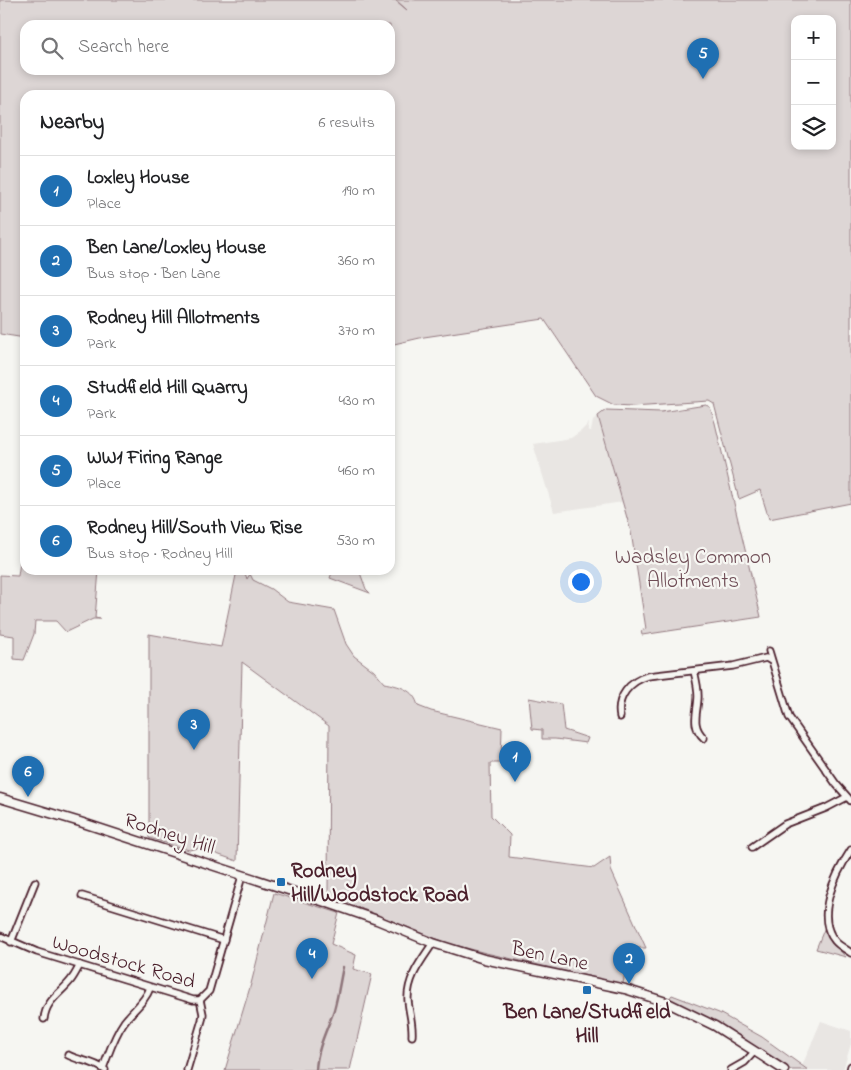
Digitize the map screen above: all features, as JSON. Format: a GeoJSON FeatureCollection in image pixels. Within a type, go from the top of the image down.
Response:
{"type":"FeatureCollection","features":[{"type":"Feature","properties":{"kind":"street"},"geometry":{"type":"LineString","coordinates":[[752,847],[785,824],[849,799],[789,717],[771,661],[770,651]]}},
{"type":"Feature","properties":{"kind":"street"},"geometry":{"type":"LineString","coordinates":[[620,716],[622,698],[634,682],[648,676],[740,665],[766,658],[771,661]]}},
{"type":"Feature","properties":{"kind":"street"},"geometry":{"type":"LineString","coordinates":[[694,672],[698,693],[695,723],[704,738]]}},
{"type":"Feature","properties":{"kind":"street","name":"Rodney Hill"},"geometry":{"type":"LineString","coordinates":[[0,798],[80,822],[328,903]]}},
{"type":"Feature","properties":{"kind":"street"},"geometry":{"type":"LineString","coordinates":[[851,850],[832,890],[826,920],[836,942],[851,953]]}},
{"type":"Feature","properties":{"kind":"street","name":"Woodstock Road"},"geometry":{"type":"LineString","coordinates":[[0,936],[11,942],[80,966],[150,988],[193,1000],[200,1000],[209,991],[242,876]]}},
{"type":"Feature","properties":{"kind":"street"},"geometry":{"type":"LineString","coordinates":[[11,942],[35,882]]}},
{"type":"Feature","properties":{"kind":"street"},"geometry":{"type":"LineString","coordinates":[[82,896],[224,940]]}},
{"type":"Feature","properties":{"kind":"street","name":"Ben Lane"},"geometry":{"type":"LineString","coordinates":[[328,903],[377,920],[433,943],[484,958],[625,989],[654,998],[698,1016],[784,1070]]}},
{"type":"Feature","properties":{"kind":"street"},"geometry":{"type":"LineString","coordinates":[[412,1036],[413,1026],[408,1002],[410,981],[433,943]]}},
{"type":"Feature","properties":{"kind":"street"},"geometry":{"type":"LineString","coordinates":[[44,1019],[47,1006],[51,1000],[72,979],[80,966]]}},
{"type":"Feature","properties":{"kind":"street"},"geometry":{"type":"LineString","coordinates":[[68,1055],[92,1062],[104,1069],[117,1033],[145,999],[150,988]]}},
{"type":"Feature","properties":{"kind":"street"},"geometry":{"type":"LineString","coordinates":[[187,1070],[202,1020],[203,1014],[200,1000]]}},
{"type":"Feature","properties":{"kind":"street"},"geometry":{"type":"LineString","coordinates":[[731,1070],[745,1062],[755,1051]]}},
{"type":"Feature","properties":{"kind":"street"},"geometry":{"type":"LineString","coordinates":[[850,1070],[851,1066]]}},
{"type":"Feature","properties":{"kind":"shaded area"},"geometry":{"type":"Polygon","coordinates":[[[598,416],[623,502],[554,512],[533,444],[571,438],[589,423],[588,430],[591,431],[593,421],[598,416]]]}},
{"type":"Feature","properties":{"kind":"shaded area"},"geometry":{"type":"Polygon","coordinates":[[[821,1021],[851,1031],[851,1044],[843,1070],[808,1070],[802,1066],[821,1021]]]}},
{"type":"Feature","properties":{"kind":"green space"},"geometry":{"type":"Polygon","coordinates":[[[0,0],[395,0],[407,10],[396,0],[851,0],[851,503],[769,519],[760,490],[739,499],[714,404],[709,401],[632,406],[614,405],[596,396],[544,319],[424,337],[395,344],[395,90],[20,90],[20,337],[0,334],[0,0]]]}},
{"type":"Feature","properties":{"kind":"green space","name":"Wadsley Common Allotments"},"geometry":{"type":"Polygon","coordinates":[[[706,405],[710,407],[715,423],[761,617],[642,635],[641,631],[646,629],[631,532],[598,416],[606,410],[661,412],[706,405]]]}},
{"type":"Feature","properties":{"kind":"green space"},"geometry":{"type":"Polygon","coordinates":[[[20,562],[20,575],[99,575],[95,618],[100,619],[93,619],[66,632],[56,621],[35,621],[34,634],[24,660],[14,659],[14,636],[0,634],[0,575],[18,576],[20,562]]]}},
{"type":"Feature","properties":{"kind":"green space"},"geometry":{"type":"Polygon","coordinates":[[[236,575],[246,575],[247,579],[250,575],[253,580],[271,589],[288,602],[334,610],[346,644],[354,656],[374,671],[384,683],[400,687],[409,692],[416,700],[418,706],[431,711],[502,728],[501,763],[490,763],[491,816],[510,835],[509,857],[594,868],[610,857],[611,870],[646,948],[629,948],[623,984],[447,943],[328,895],[329,726],[242,662],[237,861],[199,848],[189,850],[149,838],[149,634],[221,647],[236,575]]]}},
{"type":"Feature","properties":{"kind":"green space"},"geometry":{"type":"Polygon","coordinates":[[[331,575],[361,575],[366,589],[370,593],[330,578],[331,575]]]}},
{"type":"Feature","properties":{"kind":"green space"},"geometry":{"type":"Polygon","coordinates":[[[529,698],[561,704],[564,730],[588,738],[586,743],[542,739],[542,730],[532,729],[529,698]]]}},
{"type":"Feature","properties":{"kind":"green space"},"geometry":{"type":"Polygon","coordinates":[[[274,893],[339,913],[331,944],[356,955],[353,969],[372,974],[350,1070],[225,1070],[251,984],[274,893]]]}},
{"type":"Feature","properties":{"kind":"green space"},"geometry":{"type":"Polygon","coordinates":[[[825,927],[831,941],[846,957],[816,949],[825,927]]]}},
{"type":"Feature","properties":{"kind":"green space"},"geometry":{"type":"Polygon","coordinates":[[[672,995],[719,1013],[762,1037],[808,1070],[791,1070],[747,1040],[716,1022],[668,1000],[672,995]]]}},
{"type":"Feature","properties":{"kind":"waterway"},"geometry":{"type":"LineString","coordinates":[[316,1070],[320,1047],[334,1010],[343,967]]}},
{"type":"Feature","properties":{"kind":"place","name":"WW1 Firing Range"},"geometry":{"type":"Point","coordinates":[703,79]}},
{"type":"Feature","properties":{"kind":"place","name":"Rodney Hill Allotments"},"geometry":{"type":"Point","coordinates":[194,750]}},
{"type":"Feature","properties":{"kind":"place","name":"Loxley House"},"geometry":{"type":"Point","coordinates":[515,782]}},
{"type":"Feature","properties":{"kind":"place","name":"Rodney Hill/South View Rise"},"geometry":{"type":"Point","coordinates":[28,797]}},
{"type":"Feature","properties":{"kind":"place","name":"Rodney Hill/Woodstock Road"},"geometry":{"type":"Point","coordinates":[281,882]}},
{"type":"Feature","properties":{"kind":"place","name":"Studfield Hill Quarry"},"geometry":{"type":"Point","coordinates":[312,979]}},
{"type":"Feature","properties":{"kind":"place","name":"Ben Lane/Loxley House"},"geometry":{"type":"Point","coordinates":[629,984]}},
{"type":"Feature","properties":{"kind":"place","name":"Ben Lane/Studfield Hill"},"geometry":{"type":"Point","coordinates":[587,990]}}]}
